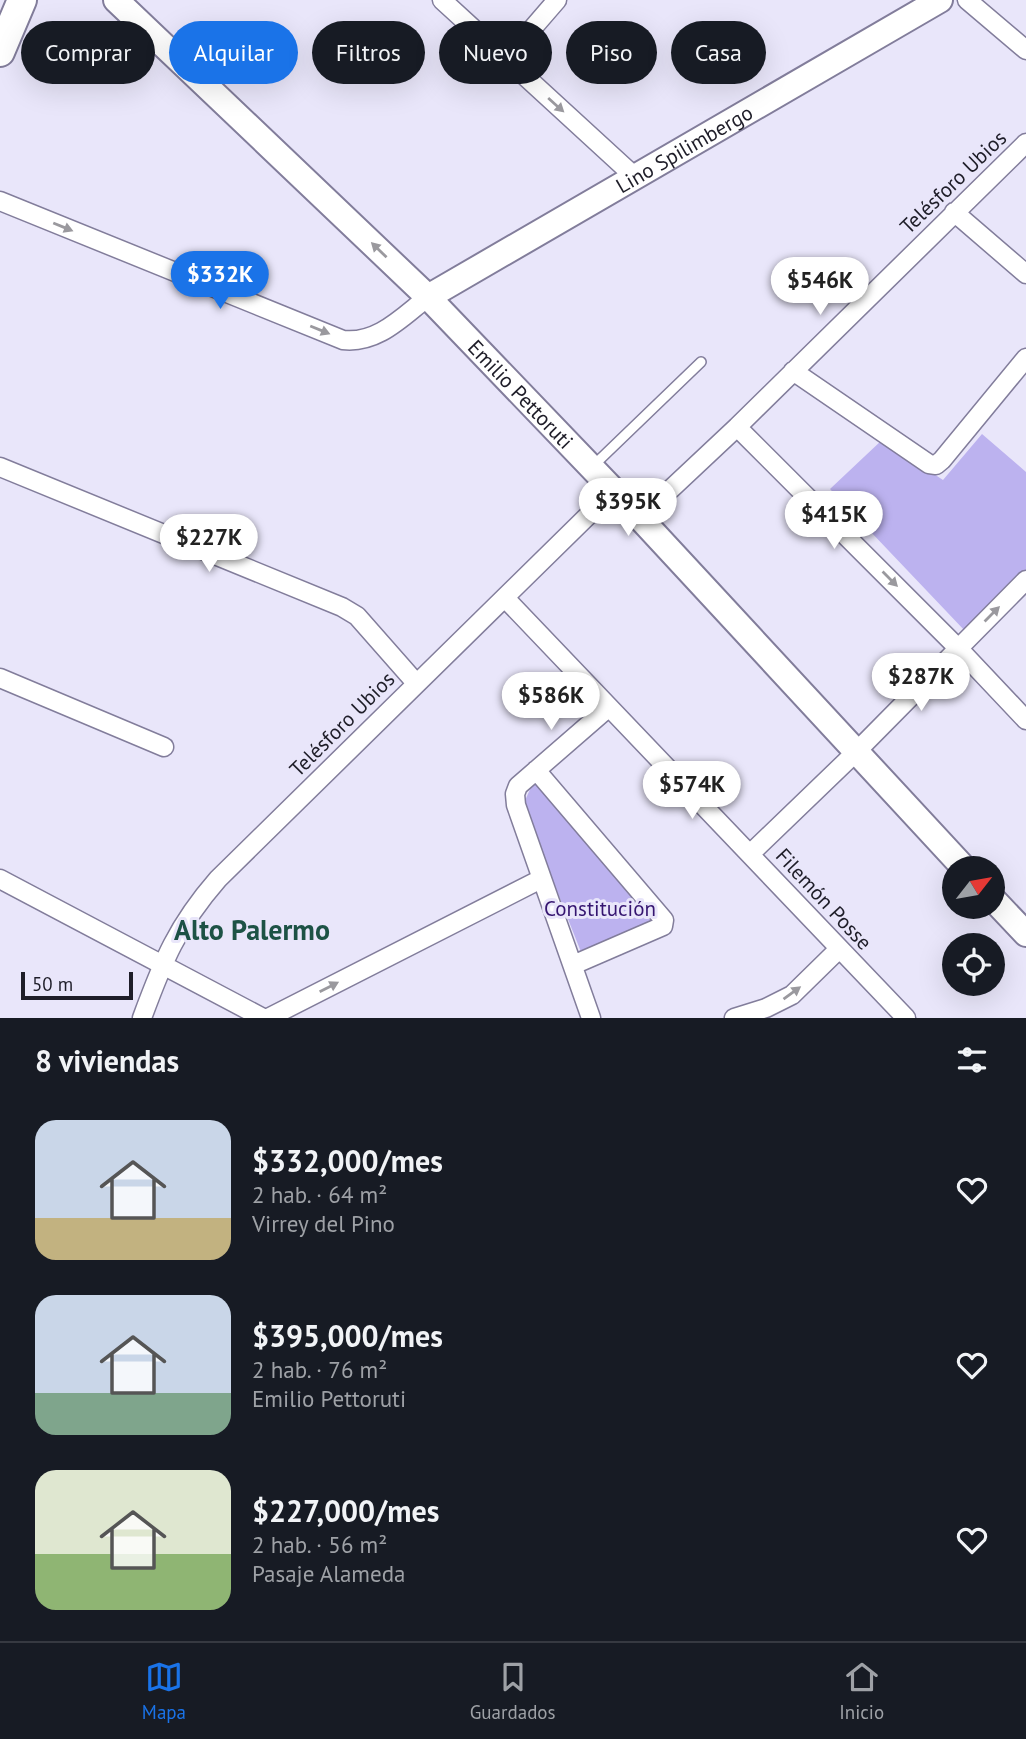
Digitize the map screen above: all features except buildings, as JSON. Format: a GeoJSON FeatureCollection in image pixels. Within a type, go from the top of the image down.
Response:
{"type":"FeatureCollection","features":[{"type":"Feature","properties":{"kind":"main road"},"geometry":{"type":"LineString","coordinates":[[0,52],[22,0]]}},
{"type":"Feature","properties":{"kind":"main road","name":"Emilio Pettoruti"},"geometry":{"type":"LineString","coordinates":[[116,0],[428,297],[640,518],[953,856]]}},
{"type":"Feature","properties":{"kind":"main road","name":"Lino Spilimbergo"},"geometry":{"type":"LineString","coordinates":[[428,297],[940,0]]}},
{"type":"Feature","properties":{"kind":"main road"},"geometry":{"type":"LineString","coordinates":[[1005,912],[1026,934]]}},
{"type":"Feature","properties":{"kind":"street"},"geometry":{"type":"LineString","coordinates":[[442,0],[465,21]]}},
{"type":"Feature","properties":{"kind":"street"},"geometry":{"type":"LineString","coordinates":[[539,21],[557,0]]}},
{"type":"Feature","properties":{"kind":"street"},"geometry":{"type":"LineString","coordinates":[[967,0],[1026,50]]}},
{"type":"Feature","properties":{"kind":"street"},"geometry":{"type":"LineString","coordinates":[[533,84],[635,177]]}},
{"type":"Feature","properties":{"kind":"street","name":"Telésforo Ubios"},"geometry":{"type":"LineString","coordinates":[[640,518],[737,427],[1026,143]]}},
{"type":"Feature","properties":{"kind":"street"},"geometry":{"type":"LineString","coordinates":[[0,201],[343,340],[370,339],[428,297]]}},
{"type":"Feature","properties":{"kind":"street"},"geometry":{"type":"LineString","coordinates":[[954,212],[1026,274]]}},
{"type":"Feature","properties":{"kind":"street"},"geometry":{"type":"LineString","coordinates":[[793,371],[929,464],[936,465],[1026,358]]}},
{"type":"Feature","properties":{"kind":"street"},"geometry":{"type":"LineString","coordinates":[[737,427],[958,648],[1026,720]]}},
{"type":"Feature","properties":{"kind":"street"},"geometry":{"type":"LineString","coordinates":[[0,467],[342,607],[358,616],[416,683]]}},
{"type":"Feature","properties":{"kind":"street","name":"Telésforo Ubios"},"geometry":{"type":"LineString","coordinates":[[142,1018],[161,964],[181,926],[218,879],[614,491]]}},
{"type":"Feature","properties":{"kind":"street"},"geometry":{"type":"LineString","coordinates":[[750,854],[856,752],[1026,580]]}},
{"type":"Feature","properties":{"kind":"street","name":"Filemón Posse"},"geometry":{"type":"LineString","coordinates":[[505,598],[906,1018]]}},
{"type":"Feature","properties":{"kind":"street"},"geometry":{"type":"LineString","coordinates":[[0,678],[163,747]]}},
{"type":"Feature","properties":{"kind":"street"},"geometry":{"type":"LineString","coordinates":[[591,1018],[541,879],[516,805],[515,794],[518,786],[609,707]]}},
{"type":"Feature","properties":{"kind":"street"},"geometry":{"type":"LineString","coordinates":[[536,770],[664,920],[663,926],[573,965]]}},
{"type":"Feature","properties":{"kind":"street"},"geometry":{"type":"LineString","coordinates":[[0,879],[266,1018],[541,879]]}},
{"type":"Feature","properties":{"kind":"street"},"geometry":{"type":"LineString","coordinates":[[734,1018],[766,1008],[792,995],[839,949]]}},
{"type":"Feature","properties":{"kind":"lane"},"geometry":{"type":"LineString","coordinates":[[592,467],[701,362]]}},
{"type":"Feature","properties":{"kind":"green space"},"geometry":{"type":"Polygon","coordinates":[[[982,434],[1026,472],[1026,571],[966,632],[830,489],[882,440],[943,480],[982,434]]]}},
{"type":"Feature","properties":{"kind":"green space","name":"Constitución"},"geometry":{"type":"Polygon","coordinates":[[[536,776],[656,921],[583,957],[523,805],[536,776]]]}},
{"type":"Feature","properties":{"kind":"district","name":"Alto Palermo"},"geometry":{"type":"Point","coordinates":[252,929]}}]}
